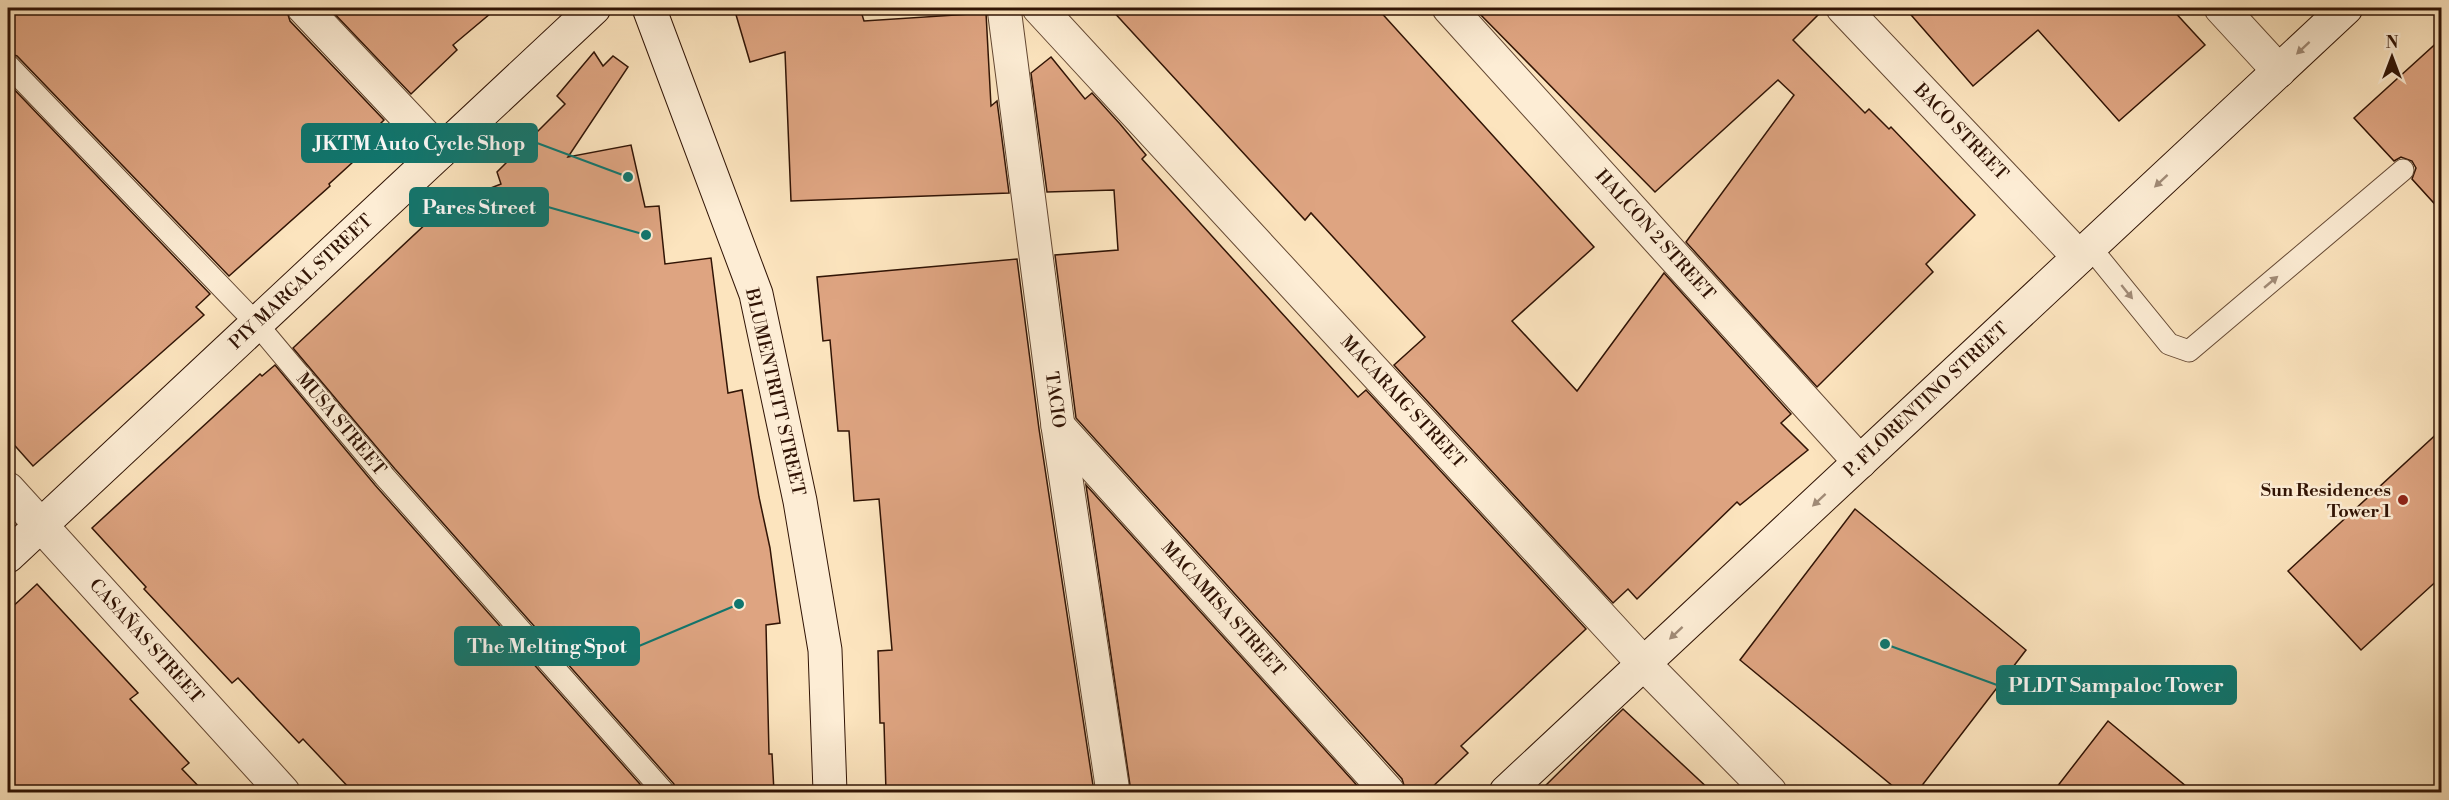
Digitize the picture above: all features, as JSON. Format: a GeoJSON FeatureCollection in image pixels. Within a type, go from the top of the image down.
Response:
{"type":"FeatureCollection","features":[{"type":"Feature","properties":{"kind":"street"},"geometry":{"type":"LineString","coordinates":[[304,8],[440,152]]}},
{"type":"Feature","properties":{"kind":"street","name":"PIY MARGAL STREET"},"geometry":{"type":"LineString","coordinates":[[8,556],[594,8]]}},
{"type":"Feature","properties":{"kind":"street","name":"BLUMENTRITT STREET"},"geometry":{"type":"LineString","coordinates":[[649,8],[756,294],[800,501],[825,650],[830,792]]}},
{"type":"Feature","properties":{"kind":"street","name":"TACIO"},"geometry":{"type":"LineString","coordinates":[[1004,8],[1058,426],[1113,792]]}},
{"type":"Feature","properties":{"kind":"street","name":"MACARAIG STREET"},"geometry":{"type":"LineString","coordinates":[[1039,8],[1644,664],[1770,792]]}},
{"type":"Feature","properties":{"kind":"street","name":"HALCON 2 STREET"},"geometry":{"type":"LineString","coordinates":[[1449,8],[1860,462]]}},
{"type":"Feature","properties":{"kind":"street","name":"BACO STREET"},"geometry":{"type":"LineString","coordinates":[[1843,8],[2085,252]]}},
{"type":"Feature","properties":{"kind":"street"},"geometry":{"type":"LineString","coordinates":[[2221,8],[2279,70]]}},
{"type":"Feature","properties":{"kind":"street","name":"P. FLORENTINO STREET"},"geometry":{"type":"LineString","coordinates":[[1506,792],[2346,8]]}},
{"type":"Feature","properties":{"kind":"street","name":"MACAMISA STREET"},"geometry":{"type":"LineString","coordinates":[[1058,426],[1388,792]]}},
{"type":"Feature","properties":{"kind":"street","name":"CASAÑAS STREET"},"geometry":{"type":"LineString","coordinates":[[8,489],[283,792]]}},
{"type":"Feature","properties":{"kind":"lane","name":"MUSA STREET"},"geometry":{"type":"LineString","coordinates":[[8,65],[256,323],[385,477],[664,792]]}},
{"type":"Feature","properties":{"kind":"lane"},"geometry":{"type":"LineString","coordinates":[[2085,252],[2169,344],[2189,351],[2403,170]]}},
{"type":"Feature","properties":{"kind":"building"},"geometry":{"type":"Polygon","coordinates":[[[8,8],[286,8],[290,21],[384,120],[370,134],[376,141],[329,184],[330,186],[229,276],[17,56],[8,53],[8,8]]]}},
{"type":"Feature","properties":{"kind":"building"},"geometry":{"type":"Polygon","coordinates":[[[329,8],[497,8],[453,45],[457,50],[411,94],[329,8]]]}},
{"type":"Feature","properties":{"kind":"building"},"geometry":{"type":"Polygon","coordinates":[[[734,8],[860,8],[864,21],[986,13],[991,106],[997,101],[1009,193],[791,201],[785,52],[750,62],[734,8]]]}},
{"type":"Feature","properties":{"kind":"building"},"geometry":{"type":"Polygon","coordinates":[[[1110,8],[1377,8],[1594,247],[1512,321],[1577,391],[1664,273],[1791,414],[1781,423],[1808,450],[1740,505],[1737,502],[1637,599],[1628,589],[1613,603],[1394,365],[1425,337],[1311,213],[1305,220],[1110,8]]]}},
{"type":"Feature","properties":{"kind":"building"},"geometry":{"type":"Polygon","coordinates":[[[1474,8],[1825,8],[1793,40],[1865,113],[1869,109],[1889,129],[1891,127],[1975,215],[1926,264],[1933,272],[1817,387],[1686,242],[1794,95],[1778,80],[1655,192],[1474,8]]]}},
{"type":"Feature","properties":{"kind":"building"},"geometry":{"type":"Polygon","coordinates":[[[1905,8],[2171,8],[2205,45],[2119,121],[2038,30],[1973,86],[1905,8]]]}},
{"type":"Feature","properties":{"kind":"building"},"geometry":{"type":"Polygon","coordinates":[[[2442,38],[2442,212],[2412,179],[2416,168],[2412,161],[2401,157],[2394,161],[2354,118],[2442,38]]]}},
{"type":"Feature","properties":{"kind":"building"},"geometry":{"type":"Polygon","coordinates":[[[594,52],[603,66],[613,56],[628,67],[568,157],[631,145],[645,207],[659,206],[665,264],[711,258],[728,393],[742,390],[759,497],[770,548],[780,623],[766,625],[769,754],[772,754],[774,792],[676,792],[674,784],[395,469],[293,348],[445,206],[501,184],[497,172],[565,104],[557,96],[594,52]]]}},
{"type":"Feature","properties":{"kind":"building"},"geometry":{"type":"Polygon","coordinates":[[[1051,57],[1085,99],[1092,93],[1120,124],[1146,155],[1142,159],[1358,397],[1366,390],[1586,629],[1461,746],[1468,753],[1427,792],[1406,792],[1402,779],[1076,418],[1055,255],[1118,250],[1114,190],[1047,192],[1031,73],[1051,57]]]}},
{"type":"Feature","properties":{"kind":"building"},"geometry":{"type":"Polygon","coordinates":[[[8,83],[210,294],[196,307],[204,315],[33,466],[8,438],[8,83]]]}},
{"type":"Feature","properties":{"kind":"building"},"geometry":{"type":"Polygon","coordinates":[[[1017,259],[1039,429],[1094,792],[886,792],[884,723],[880,723],[878,651],[892,650],[879,499],[854,501],[849,431],[838,431],[830,340],[823,341],[817,277],[1017,259]]]}},
{"type":"Feature","properties":{"kind":"building"},"geometry":{"type":"Polygon","coordinates":[[[275,365],[375,485],[647,792],[353,792],[303,739],[299,743],[238,678],[232,683],[144,589],[146,587],[92,528],[260,374],[262,376],[275,365]]]}},
{"type":"Feature","properties":{"kind":"building","name":"Sun Residences Tower 1"},"geometry":{"type":"Polygon","coordinates":[[[2442,429],[2442,576],[2361,650],[2288,571],[2442,429]]]}},
{"type":"Feature","properties":{"kind":"building"},"geometry":{"type":"Polygon","coordinates":[[[1086,485],[1363,792],[1131,792],[1086,485]]]}},
{"type":"Feature","properties":{"kind":"building"},"geometry":{"type":"Polygon","coordinates":[[[1855,509],[2026,650],[1917,792],[1900,792],[1740,660],[1855,509]]]}},
{"type":"Feature","properties":{"kind":"building"},"geometry":{"type":"Polygon","coordinates":[[[37,584],[138,693],[130,699],[189,763],[182,769],[204,792],[8,792],[8,611],[37,584]]]}},
{"type":"Feature","properties":{"kind":"building"},"geometry":{"type":"Polygon","coordinates":[[[1623,709],[1712,792],[1539,792],[1623,709]]]}},
{"type":"Feature","properties":{"kind":"building"},"geometry":{"type":"Polygon","coordinates":[[[2108,721],[2193,792],[2053,792],[2108,721]]]}},
{"type":"Feature","properties":{"kind":"place","name":"JKTM Auto Cycle Shop"},"geometry":{"type":"Point","coordinates":[628,177]}},
{"type":"Feature","properties":{"kind":"place","name":"Pares Street"},"geometry":{"type":"Point","coordinates":[646,235]}},
{"type":"Feature","properties":{"kind":"place","name":"Sun Residences Tower 1"},"geometry":{"type":"Point","coordinates":[2403,500]}},
{"type":"Feature","properties":{"kind":"place","name":"The Melting Spot"},"geometry":{"type":"Point","coordinates":[739,604]}},
{"type":"Feature","properties":{"kind":"place","name":"PLDT Sampaloc Tower"},"geometry":{"type":"Point","coordinates":[1885,644]}}]}
